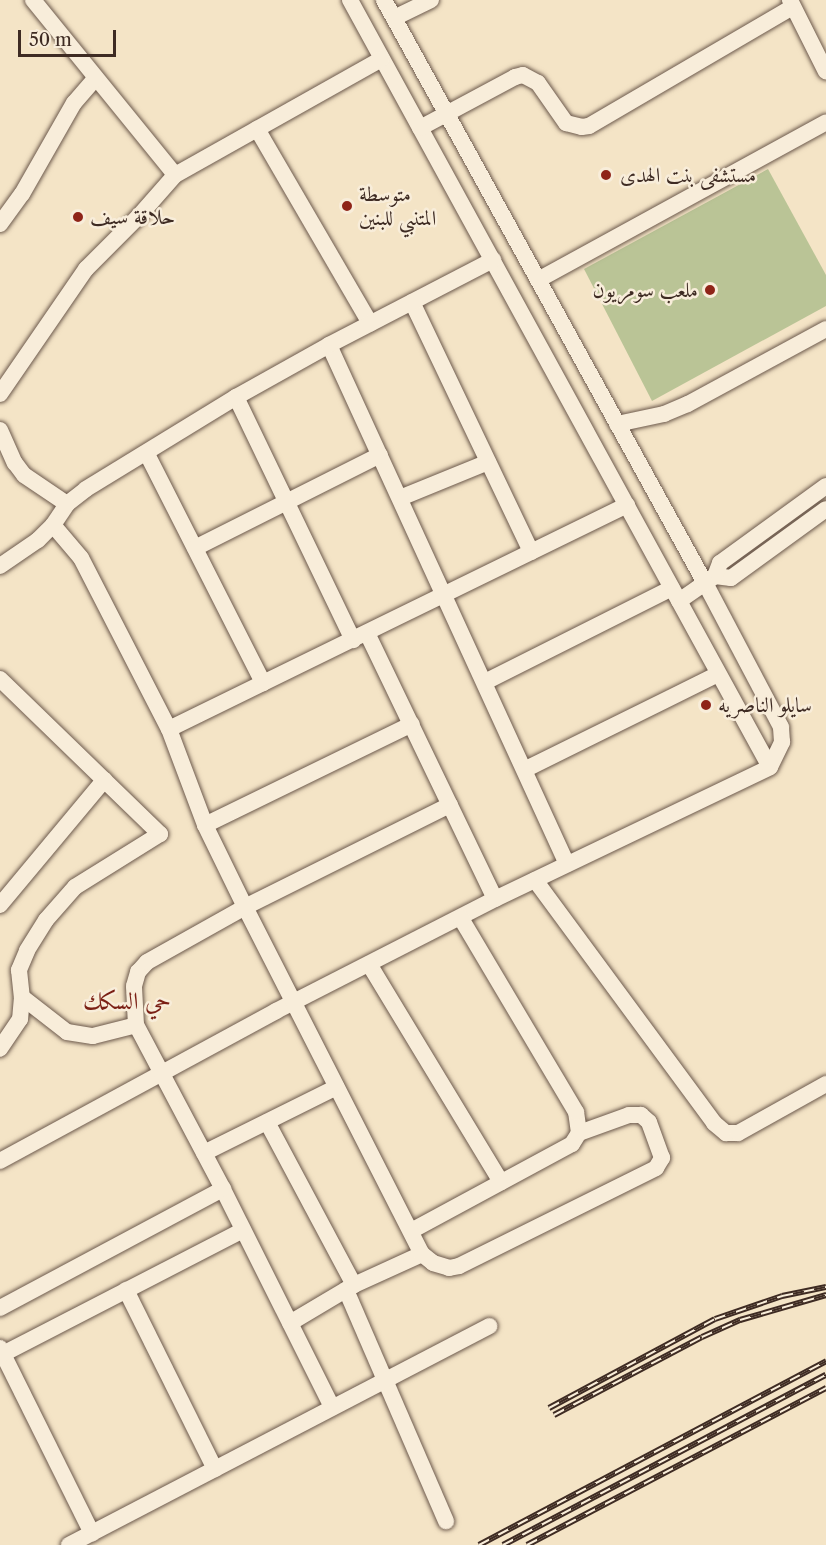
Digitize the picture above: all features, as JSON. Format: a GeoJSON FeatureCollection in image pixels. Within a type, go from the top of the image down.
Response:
{"type":"FeatureCollection","features":[{"type":"Feature","properties":{"kind":"street"},"geometry":{"type":"LineString","coordinates":[[33,0],[175,175]]}},
{"type":"Feature","properties":{"kind":"street"},"geometry":{"type":"LineString","coordinates":[[350,0],[770,767]]}},
{"type":"Feature","properties":{"kind":"street"},"geometry":{"type":"LineString","coordinates":[[0,1161],[294,1002],[461,918],[495,898],[770,767],[782,742],[781,727],[710,580],[617,424],[384,0]]}},
{"type":"Feature","properties":{"kind":"street"},"geometry":{"type":"LineString","coordinates":[[394,18],[431,0]]}},
{"type":"Feature","properties":{"kind":"street"},"geometry":{"type":"LineString","coordinates":[[420,128],[515,77],[523,75],[538,83],[566,123],[582,127],[589,126],[792,3],[826,72]]}},
{"type":"Feature","properties":{"kind":"street"},"geometry":{"type":"LineString","coordinates":[[0,394],[86,268],[139,216],[175,175],[382,59]]}},
{"type":"Feature","properties":{"kind":"street"},"geometry":{"type":"LineString","coordinates":[[0,224],[22,194],[74,103],[96,78]]}},
{"type":"Feature","properties":{"kind":"street"},"geometry":{"type":"LineString","coordinates":[[538,280],[826,122]]}},
{"type":"Feature","properties":{"kind":"street"},"geometry":{"type":"LineString","coordinates":[[257,129],[370,323]]}},
{"type":"Feature","properties":{"kind":"street"},"geometry":{"type":"LineString","coordinates":[[0,566],[38,540],[53,525],[67,504],[86,489],[147,454],[236,397],[370,323],[493,260]]}},
{"type":"Feature","properties":{"kind":"street"},"geometry":{"type":"LineString","coordinates":[[412,302],[531,552]]}},
{"type":"Feature","properties":{"kind":"street"},"geometry":{"type":"LineString","coordinates":[[617,424],[664,414],[688,404],[826,329]]}},
{"type":"Feature","properties":{"kind":"street"},"geometry":{"type":"LineString","coordinates":[[329,345],[526,769],[567,864]]}},
{"type":"Feature","properties":{"kind":"street"},"geometry":{"type":"LineString","coordinates":[[236,397],[287,500],[360,636],[412,724],[495,898]]}},
{"type":"Feature","properties":{"kind":"street"},"geometry":{"type":"LineString","coordinates":[[0,430],[15,463],[24,475],[67,504]]}},
{"type":"Feature","properties":{"kind":"street"},"geometry":{"type":"LineString","coordinates":[[147,454],[263,683]]}},
{"type":"Feature","properties":{"kind":"street"},"geometry":{"type":"LineString","coordinates":[[195,548],[380,455]]}},
{"type":"Feature","properties":{"kind":"street"},"geometry":{"type":"LineString","coordinates":[[400,498],[488,462]]}},
{"type":"Feature","properties":{"kind":"street"},"geometry":{"type":"LineString","coordinates":[[710,580],[720,563],[826,486]]}},
{"type":"Feature","properties":{"kind":"street"},"geometry":{"type":"LineString","coordinates":[[169,729],[627,505]]}},
{"type":"Feature","properties":{"kind":"street"},"geometry":{"type":"LineString","coordinates":[[485,682],[710,580],[731,578],[826,509]]}},
{"type":"Feature","properties":{"kind":"street"},"geometry":{"type":"LineString","coordinates":[[53,525],[66,536],[81,558],[169,729],[205,825],[422,1254],[433,1263],[449,1268],[459,1266],[656,1168],[663,1158],[649,1122],[641,1115],[629,1115],[579,1133],[572,1144],[411,1231]]}},
{"type":"Feature","properties":{"kind":"street"},"geometry":{"type":"LineString","coordinates":[[526,769],[718,674]]}},
{"type":"Feature","properties":{"kind":"street"},"geometry":{"type":"LineString","coordinates":[[0,679],[160,834],[75,887],[46,920],[27,951],[19,970],[22,997],[20,1019],[0,1049]]}},
{"type":"Feature","properties":{"kind":"street"},"geometry":{"type":"LineString","coordinates":[[205,825],[412,724]]}},
{"type":"Feature","properties":{"kind":"street"},"geometry":{"type":"LineString","coordinates":[[0,905],[104,780]]}},
{"type":"Feature","properties":{"kind":"street"},"geometry":{"type":"LineString","coordinates":[[332,1407],[223,1189],[136,1025],[134,986],[138,972],[147,962],[245,907],[450,806]]}},
{"type":"Feature","properties":{"kind":"street"},"geometry":{"type":"LineString","coordinates":[[535,880],[714,1122],[726,1133],[738,1133],[826,1084]]}},
{"type":"Feature","properties":{"kind":"street"},"geometry":{"type":"LineString","coordinates":[[461,918],[576,1112],[579,1133]]}},
{"type":"Feature","properties":{"kind":"street"},"geometry":{"type":"LineString","coordinates":[[369,964],[501,1182]]}},
{"type":"Feature","properties":{"kind":"street"},"geometry":{"type":"LineString","coordinates":[[22,997],[67,1032],[93,1036],[136,1025]]}},
{"type":"Feature","properties":{"kind":"street"},"geometry":{"type":"LineString","coordinates":[[204,1153],[337,1087]]}},
{"type":"Feature","properties":{"kind":"street"},"geometry":{"type":"LineString","coordinates":[[267,1122],[350,1288],[384,1381],[446,1521]]}},
{"type":"Feature","properties":{"kind":"street"},"geometry":{"type":"LineString","coordinates":[[0,1308],[223,1189]]}},
{"type":"Feature","properties":{"kind":"street"},"geometry":{"type":"LineString","coordinates":[[92,1533],[1,1351],[243,1230]]}},
{"type":"Feature","properties":{"kind":"street"},"geometry":{"type":"LineString","coordinates":[[290,1323],[350,1288],[422,1254]]}},
{"type":"Feature","properties":{"kind":"street"},"geometry":{"type":"LineString","coordinates":[[126,1290],[215,1469]]}},
{"type":"Feature","properties":{"kind":"street"},"geometry":{"type":"LineString","coordinates":[[69,1545],[489,1326]]}},
{"type":"Feature","properties":{"kind":"green space","name":"ملعب سومريون"},"geometry":{"type":"Polygon","coordinates":[[[768,169],[826,275],[826,306],[652,401],[584,269],[768,169]]]}},
{"type":"Feature","properties":{"kind":"railway"},"geometry":{"type":"LineString","coordinates":[[549,1408],[715,1319],[782,1296],[826,1287]]}},
{"type":"Feature","properties":{"kind":"railway"},"geometry":{"type":"LineString","coordinates":[[554,1415],[702,1337],[740,1320],[826,1295]]}},
{"type":"Feature","properties":{"kind":"railway"},"geometry":{"type":"LineString","coordinates":[[479,1545],[826,1361]]}},
{"type":"Feature","properties":{"kind":"railway"},"geometry":{"type":"LineString","coordinates":[[503,1545],[826,1375]]}},
{"type":"Feature","properties":{"kind":"railway"},"geometry":{"type":"LineString","coordinates":[[527,1545],[826,1388]]}},
{"type":"Feature","properties":{"kind":"place","name":"مستشفى بنت الهدى"},"geometry":{"type":"Point","coordinates":[606,175]}},
{"type":"Feature","properties":{"kind":"place","name":"متوسطة المتنبي للبنين"},"geometry":{"type":"Point","coordinates":[347,206]}},
{"type":"Feature","properties":{"kind":"place","name":"حلاقة سيف"},"geometry":{"type":"Point","coordinates":[78,217]}},
{"type":"Feature","properties":{"kind":"place","name":"ملعب سومريون"},"geometry":{"type":"Point","coordinates":[710,290]}},
{"type":"Feature","properties":{"kind":"place","name":"سايلو الناصريه"},"geometry":{"type":"Point","coordinates":[706,705]}},
{"type":"Feature","properties":{"kind":"district","name":"حي السكك"},"geometry":{"type":"Point","coordinates":[127,1001]}}]}
